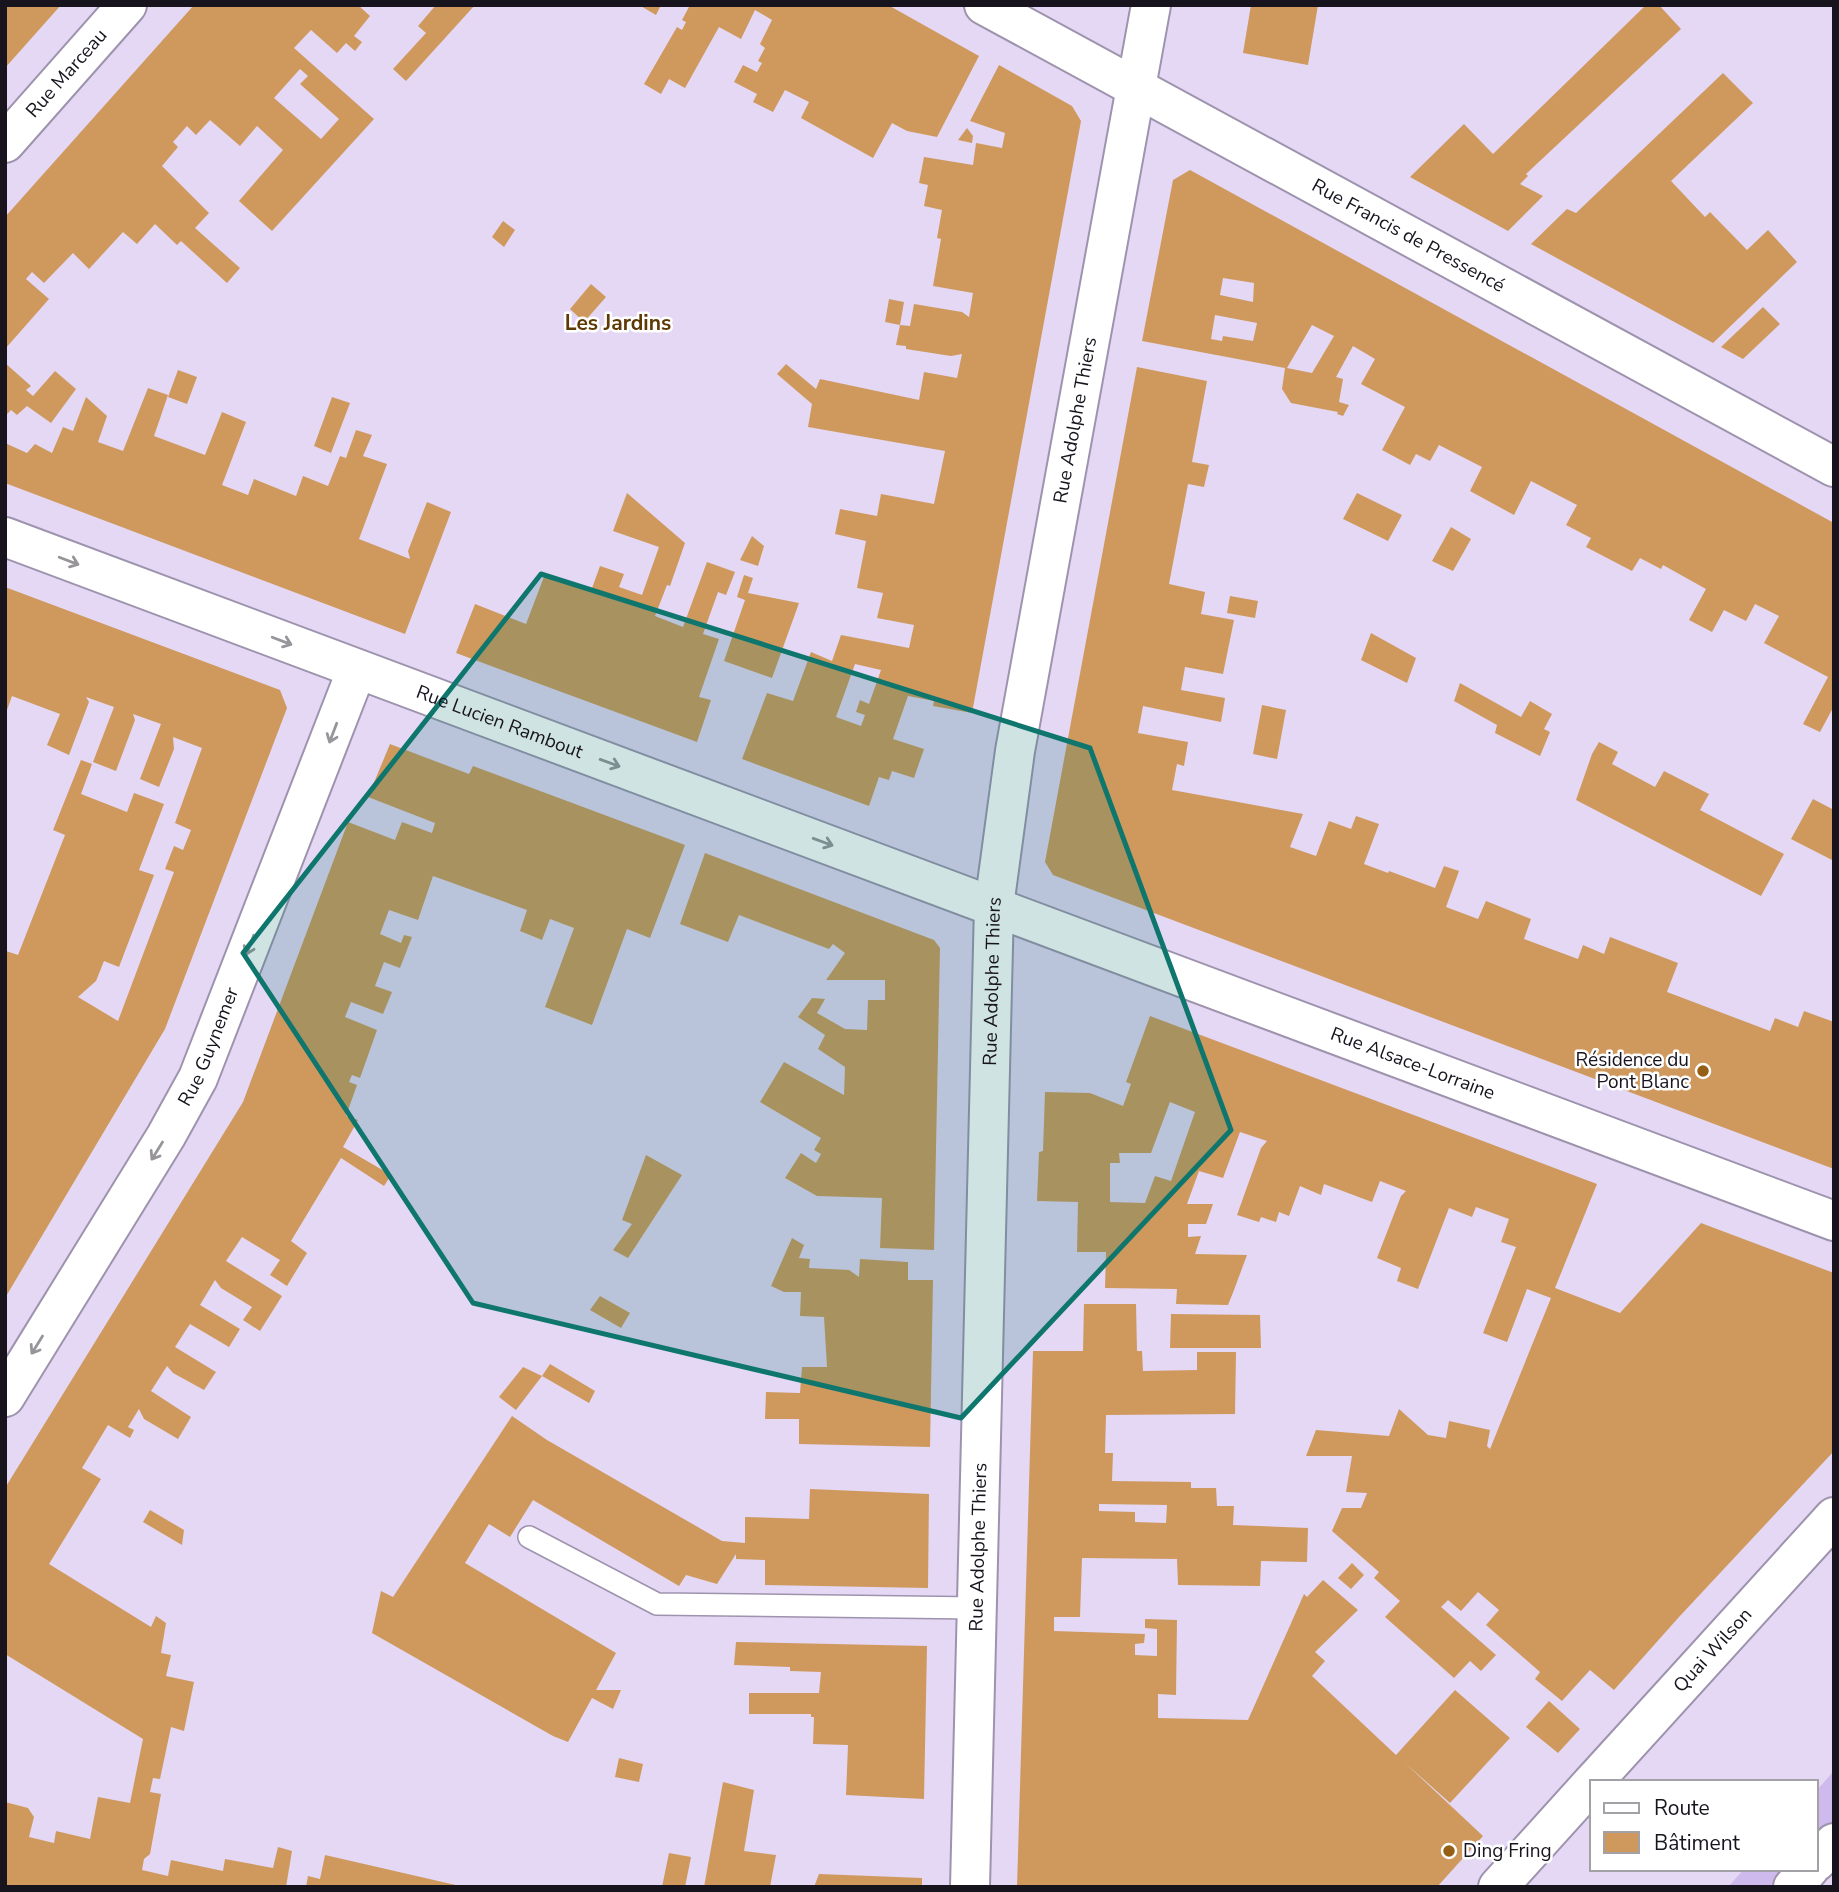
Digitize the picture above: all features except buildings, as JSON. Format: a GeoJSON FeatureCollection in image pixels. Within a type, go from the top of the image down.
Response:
{"type":"FeatureCollection","features":[{"type":"Feature","properties":{"kind":"street","name":"Rue Marceau"},"geometry":{"type":"LineString","coordinates":[[5,143],[127,5]]}},
{"type":"Feature","properties":{"kind":"street","name":"Rue Francis de Pressencé"},"geometry":{"type":"LineString","coordinates":[[984,5],[1834,467]]}},
{"type":"Feature","properties":{"kind":"street","name":"Rue Adolphe Thiers"},"geometry":{"type":"LineString","coordinates":[[970,1887],[994,906],[1015,751],[1151,5]]}},
{"type":"Feature","properties":{"kind":"street","name":"Rue Lucien Rambout"},"geometry":{"type":"LineString","coordinates":[[5,537],[994,906]]}},
{"type":"Feature","properties":{"kind":"street","name":"Rue Guynemer"},"geometry":{"type":"LineString","coordinates":[[5,1397],[166,1136],[198,1078],[357,669]]}},
{"type":"Feature","properties":{"kind":"street","name":"Rue Alsace-Lorraine"},"geometry":{"type":"LineString","coordinates":[[994,906],[1834,1221]]}},
{"type":"Feature","properties":{"kind":"street","name":"Quai Wilson"},"geometry":{"type":"LineString","coordinates":[[1595,1780],[1834,1517]]}},
{"type":"Feature","properties":{"kind":"street","name":"Quai Wilson"},"geometry":{"type":"LineString","coordinates":[[1497,1887],[1590,1785]]}},
{"type":"Feature","properties":{"kind":"street"},"geometry":{"type":"LineString","coordinates":[[1818,1860],[1834,1843]]}},
{"type":"Feature","properties":{"kind":"street"},"geometry":{"type":"LineString","coordinates":[[1793,1887],[1807,1871]]}},
{"type":"Feature","properties":{"kind":"lane"},"geometry":{"type":"LineString","coordinates":[[529,1537],[657,1604],[977,1608]]}},
{"type":"Feature","properties":{"kind":"highlighted area"},"geometry":{"type":"Polygon","coordinates":[[[541,574],[1090,748],[1231,1130],[961,1418],[473,1303],[243,953],[541,574]]]}},
{"type":"Feature","properties":{"kind":"shaded area"},"geometry":{"type":"Polygon","coordinates":[[[1834,1771],[1834,1821],[1818,1838],[1818,1789],[1834,1771]]]}},
{"type":"Feature","properties":{"kind":"shaded area"},"geometry":{"type":"Polygon","coordinates":[[[1742,1871],[1788,1871],[1774,1887],[1728,1887],[1742,1871]]]}},
{"type":"Feature","properties":{"kind":"place","name":"Résidence du Pont Blanc"},"geometry":{"type":"Point","coordinates":[1703,1071]}},
{"type":"Feature","properties":{"kind":"place","name":"Ding Fring"},"geometry":{"type":"Point","coordinates":[1449,1851]}},
{"type":"Feature","properties":{"kind":"district","name":"Les Jardins"},"geometry":{"type":"Point","coordinates":[618,323]}}]}
